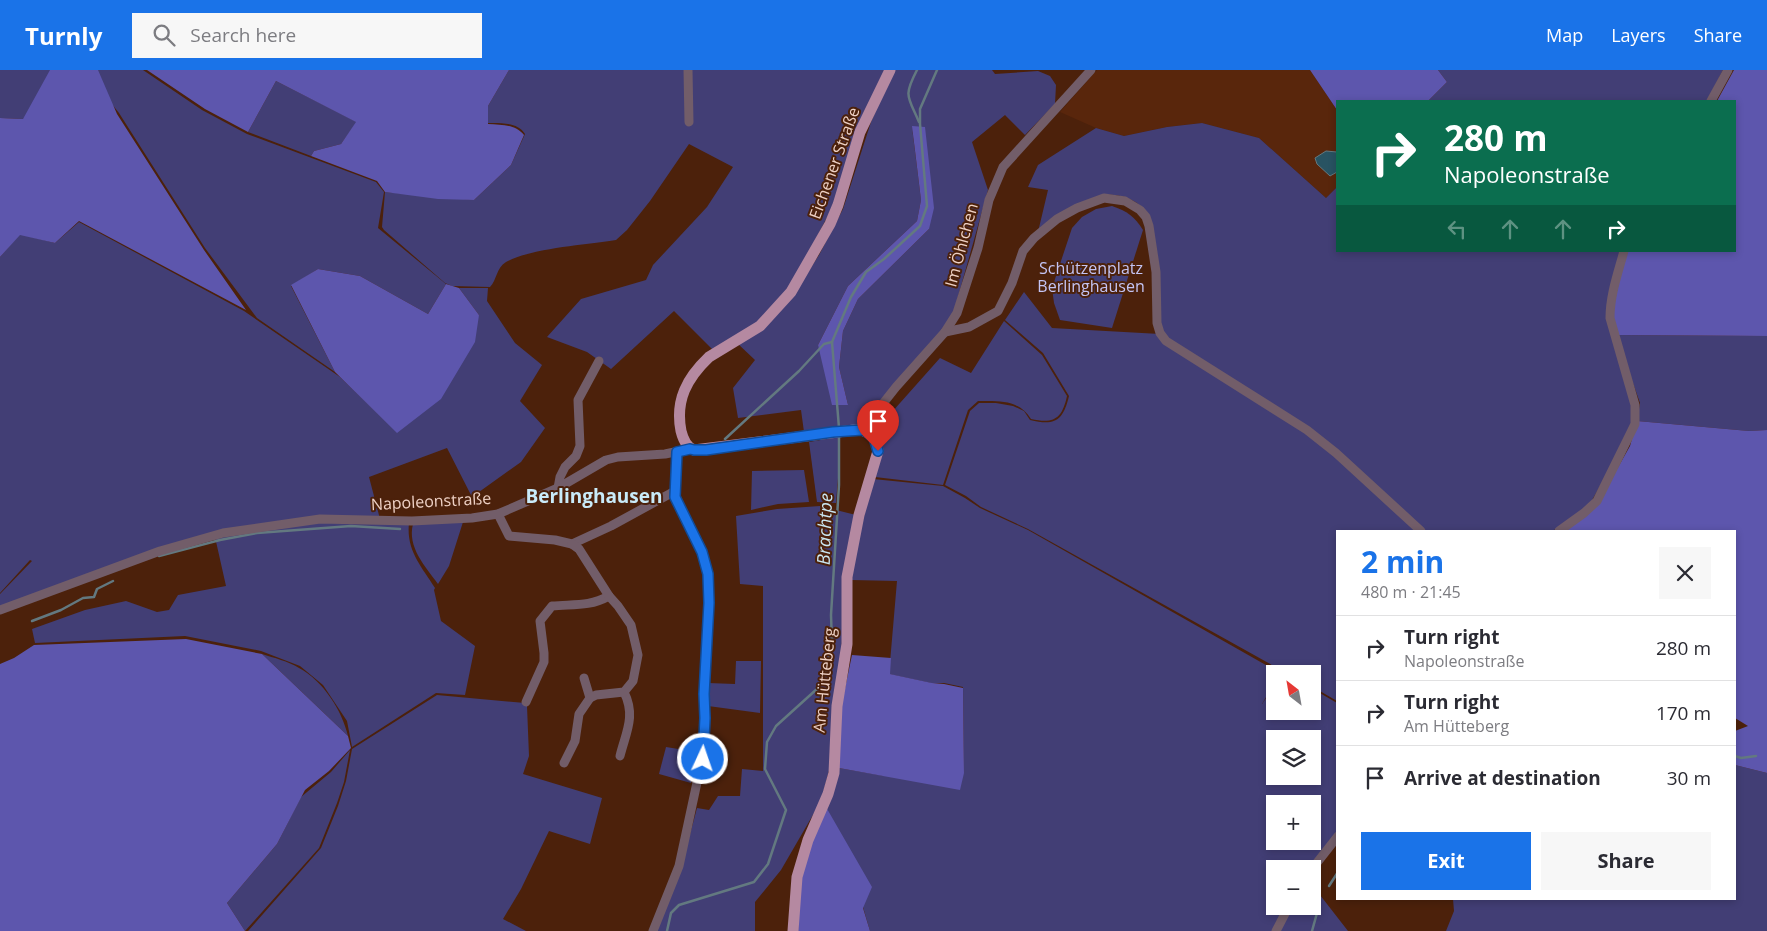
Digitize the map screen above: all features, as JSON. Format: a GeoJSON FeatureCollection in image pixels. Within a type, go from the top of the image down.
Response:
{"type":"FeatureCollection","features":[{"type":"Feature","properties":{"kind":"main road","name":"Eichener Straße"},"geometry":{"type":"LineString","coordinates":[[690,449],[685,443],[680,425],[680,402],[685,387],[695,372],[709,357],[760,326],[791,292],[830,224],[860,132],[890,70]]}},
{"type":"Feature","properties":{"kind":"main road","name":"Napoleonstraße"},"geometry":{"type":"LineString","coordinates":[[690,449],[706,450],[857,430]]}},
{"type":"Feature","properties":{"kind":"main road","name":"Am Hütteberg"},"geometry":{"type":"LineString","coordinates":[[793,931],[796,877],[808,840],[828,794],[834,773],[837,706],[847,644],[848,577],[859,515],[878,451],[874,438],[867,432],[857,430]]}},
{"type":"Feature","properties":{"kind":"street"},"geometry":{"type":"LineString","coordinates":[[688,70],[689,122]]}},
{"type":"Feature","properties":{"kind":"street","name":"Im Öhlchen"},"geometry":{"type":"LineString","coordinates":[[857,430],[945,332],[957,313],[978,248],[988,200],[1003,167],[1091,70]]}},
{"type":"Feature","properties":{"kind":"street"},"geometry":{"type":"LineString","coordinates":[[1712,100],[1728,70]]}},
{"type":"Feature","properties":{"kind":"street"},"geometry":{"type":"LineString","coordinates":[[945,332],[969,327],[998,311],[1012,284],[1023,251],[1034,238],[1056,219],[1077,208],[1104,198],[1125,201],[1140,210],[1146,217],[1149,226],[1156,272],[1157,323],[1160,333],[1166,341],[1307,430],[1336,453],[1420,530]]}},
{"type":"Feature","properties":{"kind":"street"},"geometry":{"type":"LineString","coordinates":[[1560,530],[1597,502],[1635,424],[1635,405],[1610,318],[1610,304],[1624,252]]}},
{"type":"Feature","properties":{"kind":"street"},"geometry":{"type":"LineString","coordinates":[[558,488],[560,476],[565,467],[576,456],[580,446],[578,400],[599,361]]}},
{"type":"Feature","properties":{"kind":"street","name":"Napoleonstraße"},"geometry":{"type":"LineString","coordinates":[[0,610],[160,551],[224,533],[320,519],[412,521],[472,518],[498,514],[558,488],[606,460],[690,449]]}},
{"type":"Feature","properties":{"kind":"street"},"geometry":{"type":"LineString","coordinates":[[653,931],[678,866],[704,750],[704,694],[709,603],[708,574],[704,557],[677,503],[675,491],[677,452]]}},
{"type":"Feature","properties":{"kind":"street"},"geometry":{"type":"LineString","coordinates":[[572,544],[611,526],[675,491]]}},
{"type":"Feature","properties":{"kind":"street"},"geometry":{"type":"LineString","coordinates":[[498,514],[510,536],[555,540],[572,544],[579,549],[609,596],[631,625],[638,655],[633,681],[624,692],[596,695],[590,698],[579,714],[575,741],[564,763]]}},
{"type":"Feature","properties":{"kind":"street"},"geometry":{"type":"LineString","coordinates":[[526,702],[544,662],[540,621],[552,606],[573,604],[584,606],[599,602],[609,596]]}},
{"type":"Feature","properties":{"kind":"street"},"geometry":{"type":"LineString","coordinates":[[584,678],[590,698]]}},
{"type":"Feature","properties":{"kind":"street"},"geometry":{"type":"LineString","coordinates":[[620,756],[631,714],[624,692]]}},
{"type":"Feature","properties":{"kind":"street"},"geometry":{"type":"LineString","coordinates":[[1319,860],[1336,839]]}},
{"type":"Feature","properties":{"kind":"street"},"geometry":{"type":"LineString","coordinates":[[1276,931],[1284,915]]}},
{"type":"Feature","properties":{"kind":"shaded area"},"geometry":{"type":"Polygon","coordinates":[[[50,70],[98,70],[117,114],[204,250],[246,310],[79,221],[55,243],[20,235],[0,257],[0,118],[23,119],[50,70]]]}},
{"type":"Feature","properties":{"kind":"shaded area"},"geometry":{"type":"Polygon","coordinates":[[[147,70],[509,70],[488,106],[488,124],[512,127],[524,135],[511,165],[474,200],[438,199],[385,192],[377,181],[311,156],[314,151],[341,144],[356,122],[276,81],[248,132],[205,109],[147,70]]]}},
{"type":"Feature","properties":{"kind":"shaded area"},"geometry":{"type":"Polygon","coordinates":[[[1097,70],[1310,70],[1336,109],[1336,155],[1330,176],[1336,173],[1336,188],[1326,198],[1259,138],[1202,123],[1167,127],[1124,136],[1096,128],[1060,112],[1097,70]]]}},
{"type":"Feature","properties":{"kind":"shaded area"},"geometry":{"type":"Polygon","coordinates":[[[1310,70],[1438,70],[1447,82],[1429,100],[1336,100],[1336,109],[1310,70]]]}},
{"type":"Feature","properties":{"kind":"shaded area"},"geometry":{"type":"Polygon","coordinates":[[[1734,70],[1767,70],[1767,336],[1616,335],[1611,318],[1626,252],[1736,252],[1736,100],[1718,100],[1734,70]]]}},
{"type":"Feature","properties":{"kind":"shaded area"},"geometry":{"type":"Polygon","coordinates":[[[912,126],[925,127],[934,208],[929,229],[858,299],[843,331],[839,367],[848,405],[832,405],[818,345],[848,286],[917,221],[921,200],[912,126]]]}},
{"type":"Feature","properties":{"kind":"shaded area"},"geometry":{"type":"Polygon","coordinates":[[[318,269],[360,276],[428,314],[446,284],[459,288],[479,315],[475,342],[441,399],[397,433],[335,372],[291,285],[318,269]]]}},
{"type":"Feature","properties":{"kind":"shaded area"},"geometry":{"type":"Polygon","coordinates":[[[1637,421],[1749,431],[1767,430],[1767,773],[1736,765],[1736,731],[1748,726],[1736,719],[1736,530],[1566,530],[1598,503],[1630,446],[1637,421]]]}},
{"type":"Feature","properties":{"kind":"shaded area"},"geometry":{"type":"Polygon","coordinates":[[[186,639],[262,654],[348,736],[351,748],[329,771],[305,790],[277,844],[227,903],[245,931],[0,931],[0,664],[14,658],[34,645],[186,639]]]}},
{"type":"Feature","properties":{"kind":"shaded area"},"geometry":{"type":"Polygon","coordinates":[[[852,655],[891,658],[890,674],[963,688],[964,773],[960,790],[839,768],[840,712],[852,655]]]}},
{"type":"Feature","properties":{"kind":"shaded area"},"geometry":{"type":"Polygon","coordinates":[[[826,807],[872,887],[863,908],[870,931],[798,931],[800,878],[811,836],[826,807]]]}},
{"type":"Feature","properties":{"kind":"green space"},"geometry":{"type":"Polygon","coordinates":[[[0,70],[143,70],[202,110],[247,134],[376,182],[384,192],[378,228],[446,284],[428,314],[360,276],[318,269],[291,286],[335,372],[257,318],[205,248],[119,113],[103,93],[23,119],[0,118],[0,70]]]}},
{"type":"Feature","properties":{"kind":"green space"},"geometry":{"type":"Polygon","coordinates":[[[509,70],[887,70],[834,204],[786,296],[756,328],[714,351],[674,311],[611,369],[587,352],[547,337],[581,299],[646,280],[653,265],[707,207],[733,167],[689,144],[650,201],[627,230],[616,240],[544,250],[517,257],[503,265],[490,287],[452,286],[445,283],[382,227],[385,192],[474,200],[511,165],[525,134],[513,125],[488,123],[488,106],[509,70]]]}},
{"type":"Feature","properties":{"kind":"green space"},"geometry":{"type":"Polygon","coordinates":[[[893,70],[992,70],[995,74],[1038,71],[1050,76],[1056,85],[1055,104],[1025,135],[1005,115],[972,142],[988,190],[954,311],[942,330],[860,426],[804,432],[801,410],[738,418],[733,388],[755,360],[736,342],[795,292],[819,255],[843,209],[871,122],[893,70]],[[912,127],[921,200],[917,221],[848,286],[818,345],[848,405],[839,367],[843,331],[858,299],[929,229],[912,127]]]}},
{"type":"Feature","properties":{"kind":"green space"},"geometry":{"type":"Polygon","coordinates":[[[1438,70],[1723,70],[1708,100],[1429,100],[1447,82],[1438,70]]]}},
{"type":"Feature","properties":{"kind":"green space"},"geometry":{"type":"Polygon","coordinates":[[[276,81],[357,122],[341,144],[314,151],[311,156],[248,132],[276,81]]]}},
{"type":"Feature","properties":{"kind":"green space"},"geometry":{"type":"Polygon","coordinates":[[[1202,123],[1259,138],[1326,198],[1336,188],[1336,252],[1623,252],[1611,288],[1633,405],[1633,420],[1624,443],[1591,502],[1567,523],[1554,530],[1423,530],[1337,452],[1167,340],[1162,332],[1144,209],[1140,205],[1122,196],[1101,196],[1038,232],[1048,190],[1028,187],[1038,165],[1096,128],[1124,136],[1167,127],[1202,123]]]}},
{"type":"Feature","properties":{"kind":"green space","name":"Schützenplatz Berlinghausen"},"geometry":{"type":"Polygon","coordinates":[[[1112,206],[1130,215],[1143,230],[1112,328],[1060,320],[1054,303],[1052,288],[1072,228],[1082,217],[1096,209],[1112,206]]]}},
{"type":"Feature","properties":{"kind":"green space"},"geometry":{"type":"Polygon","coordinates":[[[79,222],[244,311],[340,377],[397,432],[479,315],[459,288],[488,288],[487,301],[515,343],[542,365],[520,401],[545,428],[521,462],[472,497],[447,448],[369,477],[380,519],[221,531],[0,607],[0,594],[32,561],[30,560],[0,593],[0,257],[20,234],[55,243],[79,222]]]}},
{"type":"Feature","properties":{"kind":"green space"},"geometry":{"type":"Polygon","coordinates":[[[1024,292],[1052,328],[1160,334],[1306,431],[1419,530],[1336,530],[1336,700],[1321,692],[1321,665],[1272,665],[1028,529],[981,507],[966,496],[945,485],[970,411],[979,403],[1013,406],[1024,411],[1030,420],[1039,422],[1052,422],[1061,416],[1069,396],[1043,353],[1005,320],[1024,292]]]}},
{"type":"Feature","properties":{"kind":"green space"},"geometry":{"type":"Polygon","coordinates":[[[1004,321],[1042,355],[1067,396],[1063,410],[1059,415],[1046,421],[1031,419],[1026,412],[1008,402],[978,401],[968,410],[943,485],[875,477],[881,444],[876,430],[940,358],[971,373],[1004,321]]]}},
{"type":"Feature","properties":{"kind":"green space"},"geometry":{"type":"Polygon","coordinates":[[[1616,335],[1767,336],[1767,430],[1749,431],[1637,421],[1640,403],[1616,335]]]}},
{"type":"Feature","properties":{"kind":"green space"},"geometry":{"type":"Polygon","coordinates":[[[838,437],[840,453],[836,503],[817,502],[809,442],[838,437]]]}},
{"type":"Feature","properties":{"kind":"green space"},"geometry":{"type":"Polygon","coordinates":[[[804,470],[809,502],[778,504],[751,510],[752,471],[804,470]]]}},
{"type":"Feature","properties":{"kind":"green space"},"geometry":{"type":"Polygon","coordinates":[[[873,479],[943,486],[980,508],[1028,530],[1266,665],[1266,697],[1262,704],[1266,698],[1266,720],[1321,720],[1321,694],[1336,702],[1336,833],[1316,860],[1266,860],[1266,915],[1281,915],[1272,931],[870,931],[826,807],[839,768],[885,776],[964,773],[963,687],[944,683],[931,683],[889,674],[897,581],[851,580],[854,557],[873,479]]]}},
{"type":"Feature","properties":{"kind":"green space"},"geometry":{"type":"Polygon","coordinates":[[[820,506],[856,515],[843,611],[841,665],[831,763],[821,801],[781,870],[755,902],[755,931],[655,931],[681,868],[697,808],[709,810],[718,796],[740,796],[742,769],[763,771],[763,586],[740,584],[736,516],[777,509],[820,506]]]}},
{"type":"Feature","properties":{"kind":"green space"},"geometry":{"type":"Polygon","coordinates":[[[320,521],[409,523],[412,550],[435,588],[441,621],[475,646],[465,695],[436,693],[352,747],[347,721],[323,685],[300,666],[261,651],[185,636],[35,643],[32,629],[85,610],[126,601],[157,612],[169,610],[178,595],[226,586],[215,537],[320,521]]]}},
{"type":"Feature","properties":{"kind":"green space"},"geometry":{"type":"Polygon","coordinates":[[[463,522],[449,566],[438,584],[418,556],[413,541],[413,524],[463,522]]]}},
{"type":"Feature","properties":{"kind":"green space"},"geometry":{"type":"Polygon","coordinates":[[[262,654],[295,666],[316,680],[336,706],[348,736],[262,654]]]}},
{"type":"Feature","properties":{"kind":"green space"},"geometry":{"type":"Polygon","coordinates":[[[736,661],[761,661],[760,713],[708,706],[708,683],[735,684],[736,661]]]}},
{"type":"Feature","properties":{"kind":"green space"},"geometry":{"type":"Polygon","coordinates":[[[437,695],[525,703],[527,706],[529,756],[523,774],[602,798],[590,844],[549,831],[521,889],[503,919],[526,931],[248,931],[321,848],[346,781],[352,749],[437,695]]]}},
{"type":"Feature","properties":{"kind":"green space"},"geometry":{"type":"Polygon","coordinates":[[[666,747],[697,752],[691,783],[659,774],[666,747]]]}},
{"type":"Feature","properties":{"kind":"green space"},"geometry":{"type":"Polygon","coordinates":[[[350,750],[344,782],[319,848],[245,931],[227,903],[277,844],[301,797],[331,772],[350,750]]]}},
{"type":"Feature","properties":{"kind":"green space"},"geometry":{"type":"Polygon","coordinates":[[[1736,765],[1767,773],[1767,931],[1446,931],[1454,911],[1453,900],[1736,900],[1736,765]]]}},
{"type":"Feature","properties":{"kind":"green space"},"geometry":{"type":"Polygon","coordinates":[[[1321,896],[1348,931],[1280,931],[1288,915],[1321,915],[1321,896]]]}},
{"type":"Feature","properties":{"kind":"water"},"geometry":{"type":"Polygon","coordinates":[[[1326,151],[1336,152],[1336,173],[1330,176],[1317,164],[1315,158],[1326,151]]]}},
{"type":"Feature","properties":{"kind":"waterway"},"geometry":{"type":"LineString","coordinates":[[917,70],[910,86],[909,96],[919,122]]}},
{"type":"Feature","properties":{"kind":"waterway","name":"Brachtpe"},"geometry":{"type":"LineString","coordinates":[[839,428],[832,342],[851,297],[866,272],[884,259],[920,226],[927,206],[920,109],[937,70]]}},
{"type":"Feature","properties":{"kind":"waterway"},"geometry":{"type":"LineString","coordinates":[[725,439],[799,371],[824,344],[832,342]]}},
{"type":"Feature","properties":{"kind":"waterway","name":"Brachtpe"},"geometry":{"type":"LineString","coordinates":[[667,931],[671,913],[679,905],[754,882],[768,864],[786,810],[765,769],[767,742],[776,726],[818,688],[828,666],[832,643],[831,615],[839,485],[839,436]]}},
{"type":"Feature","properties":{"kind":"waterway"},"geometry":{"type":"LineString","coordinates":[[159,556],[220,540],[257,533],[351,526],[400,529]]}},
{"type":"Feature","properties":{"kind":"waterway"},"geometry":{"type":"LineString","coordinates":[[32,621],[61,610],[83,598],[94,597],[97,589],[113,581]]}},
{"type":"Feature","properties":{"kind":"waterway"},"geometry":{"type":"LineString","coordinates":[[1736,756],[1741,758],[1756,756]]}},
{"type":"Feature","properties":{"kind":"waterway"},"geometry":{"type":"LineString","coordinates":[[1329,886],[1336,875]]}},
{"type":"Feature","properties":{"kind":"waterway"},"geometry":{"type":"LineString","coordinates":[[1312,931],[1316,915]]}},
{"type":"Feature","properties":{"kind":"district","name":"Berlinghausen"},"geometry":{"type":"Point","coordinates":[594,496]}},
{"type":"Feature","properties":{"kind":"route"},"geometry":{"type":"LineString","coordinates":[[703,759],[709,603],[708,574],[702,552],[675,497],[677,452],[690,449],[706,450],[851,430],[862,430],[872,435],[877,444],[878,451]]}}]}
